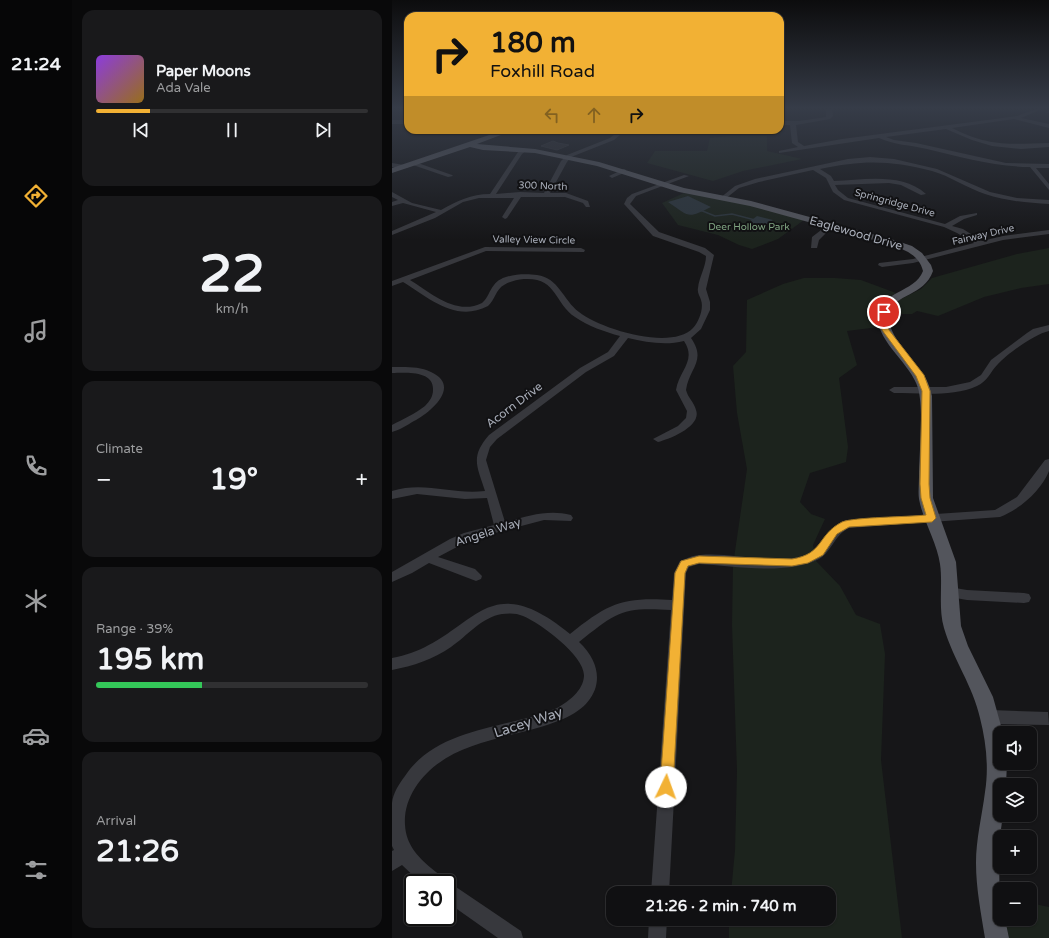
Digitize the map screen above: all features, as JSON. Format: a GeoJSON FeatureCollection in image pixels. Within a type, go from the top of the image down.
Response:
{"type":"FeatureCollection","features":[{"type":"Feature","properties":{"kind":"main road"},"geometry":{"type":"LineString","coordinates":[[392,171],[448,153]]}},
{"type":"Feature","properties":{"kind":"main road","name":"Eaglewood Drive"},"geometry":{"type":"LineString","coordinates":[[539,153],[624,171],[692,193],[751,204],[831,225],[897,244],[912,251],[922,258]]}},
{"type":"Feature","properties":{"kind":"main road"},"geometry":{"type":"LineString","coordinates":[[922,258],[928,268],[927,278],[919,286],[901,294],[890,303],[885,309],[883,319],[888,334],[920,375],[926,391],[924,484],[926,498],[932,518],[943,543],[948,562],[950,614],[955,636],[984,697],[990,717],[997,765],[987,863],[990,896],[997,938]]}},
{"type":"Feature","properties":{"kind":"street"},"geometry":{"type":"LineString","coordinates":[[493,194],[521,153]]}},
{"type":"Feature","properties":{"kind":"street"},"geometry":{"type":"LineString","coordinates":[[546,195],[567,158],[579,153]]}},
{"type":"Feature","properties":{"kind":"street"},"geometry":{"type":"LineString","coordinates":[[951,153],[1004,164],[1049,166]]}},
{"type":"Feature","properties":{"kind":"street"},"geometry":{"type":"LineString","coordinates":[[723,198],[734,189],[745,184],[771,177],[855,160],[889,160],[945,173],[988,193],[1022,201],[1049,202]]}},
{"type":"Feature","properties":{"kind":"street"},"geometry":{"type":"LineString","coordinates":[[392,165],[411,165],[450,176]]}},
{"type":"Feature","properties":{"kind":"street"},"geometry":{"type":"LineString","coordinates":[[1032,166],[1049,188]]}},
{"type":"Feature","properties":{"kind":"street","name":"Springridge Drive"},"geometry":{"type":"LineString","coordinates":[[814,168],[829,177],[836,192],[852,201],[946,226],[960,231],[981,244]]}},
{"type":"Feature","properties":{"kind":"street"},"geometry":{"type":"LineString","coordinates":[[612,176],[624,171]]}},
{"type":"Feature","properties":{"kind":"street"},"geometry":{"type":"LineString","coordinates":[[392,284],[403,279],[450,307],[463,309],[484,305],[497,287],[506,281],[524,277],[542,278],[554,284],[564,303],[578,315],[595,324],[626,334],[664,340],[686,337],[696,331],[706,306],[701,289],[708,274],[710,256],[702,250],[656,234],[627,204],[627,201],[632,196],[686,176]]}},
{"type":"Feature","properties":{"kind":"street"},"geometry":{"type":"LineString","coordinates":[[771,177],[778,182]]}},
{"type":"Feature","properties":{"kind":"street"},"geometry":{"type":"LineString","coordinates":[[832,183],[889,181],[903,184],[923,194]]}},
{"type":"Feature","properties":{"kind":"street"},"geometry":{"type":"LineString","coordinates":[[392,194],[426,209],[443,212]]}},
{"type":"Feature","properties":{"kind":"street","name":"300 North"},"geometry":{"type":"LineString","coordinates":[[392,233],[433,218],[467,198],[493,194],[575,196],[586,202],[588,206]]}},
{"type":"Feature","properties":{"kind":"street"},"geometry":{"type":"LineString","coordinates":[[506,217],[520,194]]}},
{"type":"Feature","properties":{"kind":"street"},"geometry":{"type":"LineString","coordinates":[[392,204],[404,200]]}},
{"type":"Feature","properties":{"kind":"street"},"geometry":{"type":"LineString","coordinates":[[946,226],[962,217],[975,214]]}},
{"type":"Feature","properties":{"kind":"street"},"geometry":{"type":"LineString","coordinates":[[814,246],[815,239],[831,225]]}},
{"type":"Feature","properties":{"kind":"street","name":"Fairway Drive"},"geometry":{"type":"LineString","coordinates":[[882,265],[896,264],[1003,238],[1049,232]]}},
{"type":"Feature","properties":{"kind":"street","name":"Valley View Circle"},"geometry":{"type":"LineString","coordinates":[[403,279],[487,249],[581,250]]}},
{"type":"Feature","properties":{"kind":"street"},"geometry":{"type":"LineString","coordinates":[[894,390],[952,390],[973,384],[984,377],[994,362],[1030,335],[1036,331],[1049,328]]}},
{"type":"Feature","properties":{"kind":"street","name":"Acorn Drive"},"geometry":{"type":"LineString","coordinates":[[501,527],[481,460],[482,453],[487,442],[584,370],[611,354],[626,334]]}},
{"type":"Feature","properties":{"kind":"street"},"geometry":{"type":"LineString","coordinates":[[658,439],[685,425],[692,416],[692,410],[683,397],[681,390],[695,357],[694,348],[686,337]]}},
{"type":"Feature","properties":{"kind":"street"},"geometry":{"type":"LineString","coordinates":[[392,370],[412,370],[425,373],[435,378],[440,387],[438,394],[429,407],[392,429]]}},
{"type":"Feature","properties":{"kind":"street"},"geometry":{"type":"LineString","coordinates":[[660,886],[681,570],[688,562],[699,559],[792,562],[805,561],[819,553],[833,532],[848,524],[990,515],[1009,510],[1022,501],[1049,462]]}},
{"type":"Feature","properties":{"kind":"street"},"geometry":{"type":"LineString","coordinates":[[392,495],[407,490],[420,489],[475,495],[490,494]]}},
{"type":"Feature","properties":{"kind":"street","name":"Angela Way"},"geometry":{"type":"LineString","coordinates":[[392,577],[429,558],[461,539],[544,516],[560,516],[567,518]]}},
{"type":"Feature","properties":{"kind":"street"},"geometry":{"type":"LineString","coordinates":[[429,558],[440,565],[463,569],[476,576]]}},
{"type":"Feature","properties":{"kind":"street"},"geometry":{"type":"LineString","coordinates":[[949,592],[967,595],[1024,598]]}},
{"type":"Feature","properties":{"kind":"street"},"geometry":{"type":"LineString","coordinates":[[570,642],[605,615],[618,608],[635,604],[678,606]]}},
{"type":"Feature","properties":{"kind":"street","name":"Lacey Way"},"geometry":{"type":"LineString","coordinates":[[392,664],[411,660],[445,644],[488,612],[500,609],[521,609],[533,613],[570,642],[587,660],[590,673],[588,686],[579,699],[566,710],[551,717],[459,743],[439,753],[422,766],[403,794],[396,815],[396,834],[397,858],[411,864],[424,874]]}},
{"type":"Feature","properties":{"kind":"street"},"geometry":{"type":"LineString","coordinates":[[990,717],[1048,719]]}},
{"type":"Feature","properties":{"kind":"street"},"geometry":{"type":"LineString","coordinates":[[456,897],[514,938]]}},
{"type":"Feature","properties":{"kind":"street"},"geometry":{"type":"LineString","coordinates":[[657,938],[658,926]]}},
{"type":"Feature","properties":{"kind":"green space"},"geometry":{"type":"Polygon","coordinates":[[[654,153],[775,153],[802,159],[743,171],[713,181],[647,163],[654,153]]]}},
{"type":"Feature","properties":{"kind":"green space","name":"Deer Hollow Park"},"geometry":{"type":"Polygon","coordinates":[[[684,193],[750,205],[804,220],[778,239],[752,249],[739,245],[718,235],[678,225],[662,203],[684,193]]]}},
{"type":"Feature","properties":{"kind":"green space"},"geometry":{"type":"Polygon","coordinates":[[[1049,248],[1049,284],[1021,288],[984,297],[938,316],[917,311],[912,314],[889,314],[899,300],[921,289],[932,278],[1017,254],[1049,248]]]}},
{"type":"Feature","properties":{"kind":"green space"},"geometry":{"type":"Polygon","coordinates":[[[804,278],[861,280],[896,293],[887,299],[879,311],[879,327],[847,331],[857,365],[839,378],[848,447],[846,462],[810,473],[800,502],[811,514],[825,519],[813,545],[816,561],[840,586],[856,615],[880,624],[885,654],[881,760],[902,938],[729,938],[729,926],[836,926],[836,886],[732,886],[735,850],[737,771],[732,625],[733,565],[747,469],[737,413],[733,366],[746,352],[747,300],[783,284],[804,278]]]}},
{"type":"Feature","properties":{"kind":"green space"},"geometry":{"type":"Polygon","coordinates":[[[1037,904],[1049,907],[1049,938],[1009,938],[1006,926],[1037,926],[1037,904]]]}},
{"type":"Feature","properties":{"kind":"shaded area"},"geometry":{"type":"Polygon","coordinates":[[[688,196],[711,207],[693,215],[689,215],[668,202],[688,196]]]}},
{"type":"Feature","properties":{"kind":"shaded area"},"geometry":{"type":"Polygon","coordinates":[[[757,216],[773,220],[756,232],[741,228],[757,216]]]}},
{"type":"Feature","properties":{"kind":"waterway"},"geometry":{"type":"LineString","coordinates":[[700,210],[715,216],[732,214],[755,220]]}},
{"type":"Feature","properties":{"kind":"route"},"geometry":{"type":"LineString","coordinates":[[666,787],[680,573],[682,566],[691,560],[699,559],[792,562],[805,561],[819,553],[833,532],[842,526],[862,522],[932,518],[929,512],[924,484],[926,391],[920,375],[890,338],[884,326],[884,312]]}}]}
